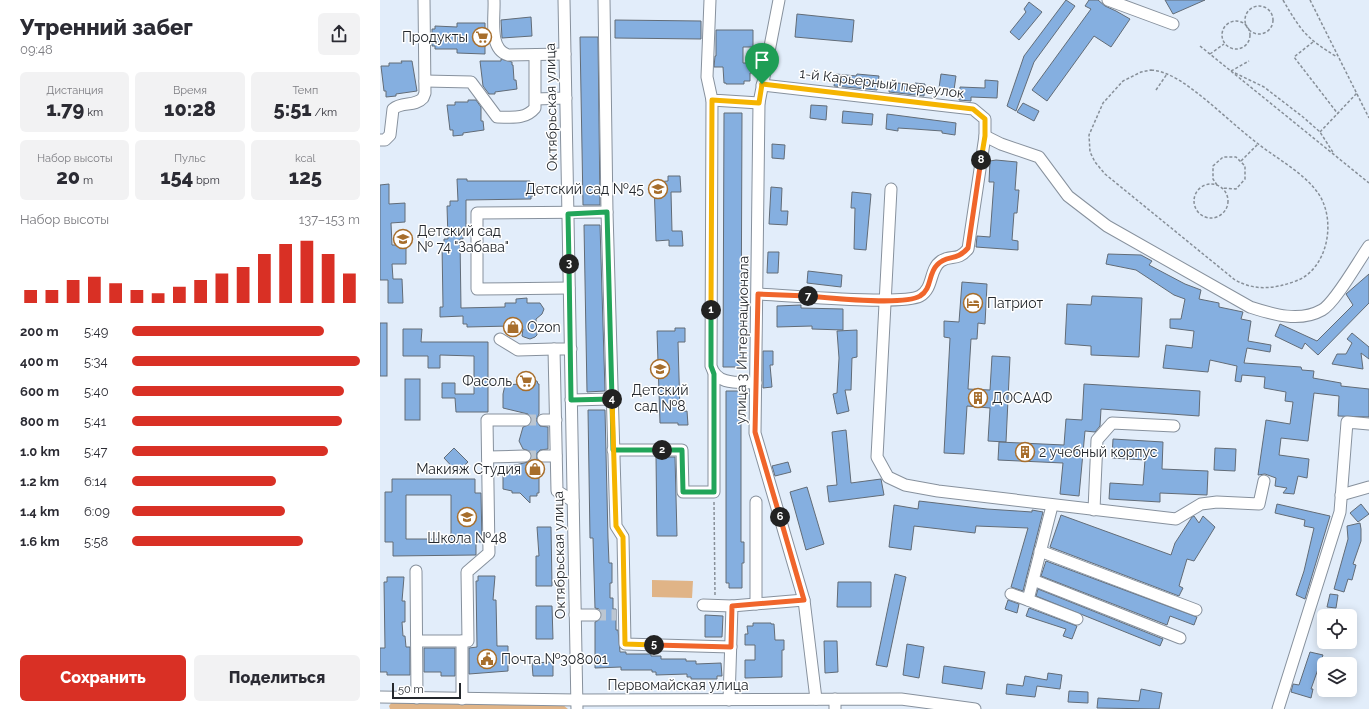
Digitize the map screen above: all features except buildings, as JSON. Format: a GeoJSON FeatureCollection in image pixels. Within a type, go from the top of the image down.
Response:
{"type":"FeatureCollection","features":[{"type":"Feature","properties":{"kind":"street"},"geometry":{"type":"LineString","coordinates":[[380,140],[385,140],[390,135],[393,109],[397,105],[415,104],[423,98],[425,81],[424,0]]}},
{"type":"Feature","properties":{"kind":"street"},"geometry":{"type":"LineString","coordinates":[[494,0],[495,44],[498,50],[508,55],[565,54]]}},
{"type":"Feature","properties":{"kind":"street","name":"Октябрьская улица"},"geometry":{"type":"LineString","coordinates":[[564,0],[577,705]]}},
{"type":"Feature","properties":{"kind":"street"},"geometry":{"type":"LineString","coordinates":[[604,0],[607,212],[613,450],[616,526],[623,537],[620,615],[625,644],[731,647]]}},
{"type":"Feature","properties":{"kind":"street"},"geometry":{"type":"LineString","coordinates":[[710,0],[707,77],[712,100],[711,366],[714,374],[719,380],[756,383]]}},
{"type":"Feature","properties":{"kind":"street","name":"улица 3 Интернационала"},"geometry":{"type":"LineString","coordinates":[[779,0],[759,103],[758,294],[755,432],[804,600],[816,699]]}},
{"type":"Feature","properties":{"kind":"street"},"geometry":{"type":"LineString","coordinates":[[1108,0],[1173,24]]}},
{"type":"Feature","properties":{"kind":"street"},"geometry":{"type":"LineString","coordinates":[[425,81],[471,82],[498,117],[525,116],[530,114],[535,108],[535,55]]}},
{"type":"Feature","properties":{"kind":"street","name":"1-й Карьерный переулок"},"geometry":{"type":"LineString","coordinates":[[762,84],[973,109],[985,119],[985,136],[968,248],[961,256],[942,260],[935,266],[929,288],[921,296],[910,300],[885,300]]}},
{"type":"Feature","properties":{"kind":"street"},"geometry":{"type":"LineString","coordinates":[[536,100],[566,98]]}},
{"type":"Feature","properties":{"kind":"street"},"geometry":{"type":"LineString","coordinates":[[712,100],[759,103]]}},
{"type":"Feature","properties":{"kind":"street"},"geometry":{"type":"LineString","coordinates":[[985,136],[1001,144],[1039,157],[1068,196],[1107,226],[1250,307],[1272,314],[1293,317],[1323,310],[1332,300],[1369,246]]}},
{"type":"Feature","properties":{"kind":"street"},"geometry":{"type":"LineString","coordinates":[[890,189],[877,457],[888,477],[905,485],[938,491],[1052,506],[1176,519],[1202,504],[1217,502],[1259,504],[1264,481]]}},
{"type":"Feature","properties":{"kind":"street"},"geometry":{"type":"LineString","coordinates":[[569,288],[477,290],[477,213],[568,214],[607,212]]}},
{"type":"Feature","properties":{"kind":"street"},"geometry":{"type":"LineString","coordinates":[[758,294],[885,300]]}},
{"type":"Feature","properties":{"kind":"street"},"geometry":{"type":"LineString","coordinates":[[500,339],[518,350],[570,349]]}},
{"type":"Feature","properties":{"kind":"street"},"geometry":{"type":"LineString","coordinates":[[554,349],[557,491],[573,501]]}},
{"type":"Feature","properties":{"kind":"street"},"geometry":{"type":"LineString","coordinates":[[613,450],[682,450],[683,492],[714,492],[714,374]]}},
{"type":"Feature","properties":{"kind":"street"},"geometry":{"type":"LineString","coordinates":[[571,400],[612,399]]}},
{"type":"Feature","properties":{"kind":"street"},"geometry":{"type":"LineString","coordinates":[[417,641],[468,640],[466,572],[489,553],[487,420],[525,420]]}},
{"type":"Feature","properties":{"kind":"street"},"geometry":{"type":"LineString","coordinates":[[543,420],[556,420]]}},
{"type":"Feature","properties":{"kind":"street"},"geometry":{"type":"LineString","coordinates":[[1278,709],[1340,512],[1347,422],[1369,424]]}},
{"type":"Feature","properties":{"kind":"street"},"geometry":{"type":"LineString","coordinates":[[1094,510],[1097,440],[1112,423],[1174,426]]}},
{"type":"Feature","properties":{"kind":"street"},"geometry":{"type":"LineString","coordinates":[[488,457],[525,456]]}},
{"type":"Feature","properties":{"kind":"street"},"geometry":{"type":"LineString","coordinates":[[543,456],[556,456]]}},
{"type":"Feature","properties":{"kind":"street"},"geometry":{"type":"LineString","coordinates":[[1341,495],[1369,487]]}},
{"type":"Feature","properties":{"kind":"street"},"geometry":{"type":"LineString","coordinates":[[756,502],[756,604]]}},
{"type":"Feature","properties":{"kind":"street"},"geometry":{"type":"LineString","coordinates":[[1028,600],[1052,506]]}},
{"type":"Feature","properties":{"kind":"street"},"geometry":{"type":"LineString","coordinates":[[1040,551],[1196,610]]}},
{"type":"Feature","properties":{"kind":"street"},"geometry":{"type":"LineString","coordinates":[[416,571],[417,698]]}},
{"type":"Feature","properties":{"kind":"street"},"geometry":{"type":"LineString","coordinates":[[1033,580],[1180,638]]}},
{"type":"Feature","properties":{"kind":"street"},"geometry":{"type":"LineString","coordinates":[[1011,594],[1077,619]]}},
{"type":"Feature","properties":{"kind":"street"},"geometry":{"type":"LineString","coordinates":[[703,605],[732,606],[804,600]]}},
{"type":"Feature","properties":{"kind":"street"},"geometry":{"type":"LineString","coordinates":[[729,700],[732,606]]}},
{"type":"Feature","properties":{"kind":"street"},"geometry":{"type":"LineString","coordinates":[[575,616],[595,615]]}},
{"type":"Feature","properties":{"kind":"street"},"geometry":{"type":"LineString","coordinates":[[462,640],[462,699]]}},
{"type":"Feature","properties":{"kind":"street"},"geometry":{"type":"LineString","coordinates":[[382,697],[385,709]]}},
{"type":"Feature","properties":{"kind":"street","name":"Первомайская улица"},"geometry":{"type":"LineString","coordinates":[[382,697],[462,699],[577,705],[816,699],[835,704],[901,699],[975,709]]}},
{"type":"Feature","properties":{"kind":"path"},"geometry":{"type":"LineString","coordinates":[[1283,0],[1299,29],[1313,42],[1338,57]]}},
{"type":"Feature","properties":{"kind":"path"},"geometry":{"type":"LineString","coordinates":[[1310,0],[1369,118]]}},
{"type":"Feature","properties":{"kind":"path"},"geometry":{"type":"LineString","coordinates":[[1248,28],[1239,22],[1229,24],[1223,33],[1225,43],[1234,49],[1244,47],[1250,38],[1248,28],[1246,17],[1252,8],[1262,7],[1271,12],[1273,23],[1267,31],[1257,34],[1248,28]]}},
{"type":"Feature","properties":{"kind":"path"},"geometry":{"type":"LineString","coordinates":[[1313,42],[1294,57],[1338,114]]}},
{"type":"Feature","properties":{"kind":"path"},"geometry":{"type":"LineString","coordinates":[[1210,54],[1225,43]]}},
{"type":"Feature","properties":{"kind":"path"},"geometry":{"type":"LineString","coordinates":[[1200,46],[1369,183]]}},
{"type":"Feature","properties":{"kind":"path"},"geometry":{"type":"LineString","coordinates":[[1231,71],[1250,61]]}},
{"type":"Feature","properties":{"kind":"path"},"geometry":{"type":"LineString","coordinates":[[1151,70],[1167,74],[1188,86],[1258,144],[1306,180],[1319,194],[1328,222],[1326,247],[1312,272],[1299,280],[1281,286],[1266,288],[1255,288],[1235,280],[1105,174],[1095,162],[1090,152],[1089,135],[1103,103],[1115,88],[1132,76],[1151,70]]}},
{"type":"Feature","properties":{"kind":"path"},"geometry":{"type":"LineString","coordinates":[[1231,71],[1264,87],[1320,132],[1335,155]]}},
{"type":"Feature","properties":{"kind":"path"},"geometry":{"type":"LineString","coordinates":[[1156,90],[1167,74]]}},
{"type":"Feature","properties":{"kind":"path"},"geometry":{"type":"LineString","coordinates":[[1320,132],[1357,93]]}},
{"type":"Feature","properties":{"kind":"path"},"geometry":{"type":"LineString","coordinates":[[1241,161],[1258,144]]}},
{"type":"Feature","properties":{"kind":"path"},"geometry":{"type":"LineString","coordinates":[[1217,185],[1212,173],[1217,161],[1229,156],[1241,161],[1246,173],[1241,185],[1229,190],[1217,185],[1204,185],[1195,194],[1195,208],[1199,213],[1211,218],[1223,212],[1228,200],[1222,188]]}},
{"type":"Feature","properties":{"kind":"path"},"geometry":{"type":"LineString","coordinates":[[714,492],[715,605]]}},
{"type":"Feature","properties":{"kind":"shaded area"},"geometry":{"type":"Polygon","coordinates":[[[652,580],[693,581],[692,598],[652,597],[652,580]]]}},
{"type":"Feature","properties":{"kind":"shaded area"},"geometry":{"type":"Polygon","coordinates":[[[392,702],[563,705],[568,709],[390,709],[389,706],[392,702]]]}},
{"type":"Feature","properties":{"kind":"tunnel"},"geometry":{"type":"LineString","coordinates":[[525,420],[543,420]]}},
{"type":"Feature","properties":{"kind":"tunnel"},"geometry":{"type":"LineString","coordinates":[[525,456],[543,456]]}},
{"type":"Feature","properties":{"kind":"tunnel"},"geometry":{"type":"LineString","coordinates":[[595,615],[616,615]]}},
{"type":"Feature","properties":{"kind":"place","name":"Продукты"},"geometry":{"type":"Point","coordinates":[482,37]}},
{"type":"Feature","properties":{"kind":"place","name":"Детский сад №45"},"geometry":{"type":"Point","coordinates":[658,189]}},
{"type":"Feature","properties":{"kind":"place","name":"Детский сад № 74 \"Забава\""},"geometry":{"type":"Point","coordinates":[403,239]}},
{"type":"Feature","properties":{"kind":"place","name":"Патриот"},"geometry":{"type":"Point","coordinates":[973,303]}},
{"type":"Feature","properties":{"kind":"place","name":"Ozon"},"geometry":{"type":"Point","coordinates":[513,327]}},
{"type":"Feature","properties":{"kind":"place","name":"Детский сад №8"},"geometry":{"type":"Point","coordinates":[660,369]}},
{"type":"Feature","properties":{"kind":"place","name":"Фасоль"},"geometry":{"type":"Point","coordinates":[526,381]}},
{"type":"Feature","properties":{"kind":"place","name":"ДОСААФ"},"geometry":{"type":"Point","coordinates":[978,398]}},
{"type":"Feature","properties":{"kind":"place","name":"2 учебный корпус"},"geometry":{"type":"Point","coordinates":[1025,452]}},
{"type":"Feature","properties":{"kind":"place","name":"Макияж Студия"},"geometry":{"type":"Point","coordinates":[535,469]}},
{"type":"Feature","properties":{"kind":"place","name":"Школа №48"},"geometry":{"type":"Point","coordinates":[467,517]}},
{"type":"Feature","properties":{"kind":"place","name":"Почта №308001"},"geometry":{"type":"Point","coordinates":[487,659]}},
{"type":"Feature","properties":{"kind":"route"},"geometry":{"type":"LineString","coordinates":[[762,84],[759,103],[712,100],[711,366],[714,374],[714,492],[683,492],[682,450],[613,450],[612,399],[571,400],[568,214],[607,212],[612,399],[613,450],[616,526],[623,537],[625,644],[731,647],[732,606],[804,600],[755,432],[758,294],[910,300],[921,296],[929,288],[935,266],[942,260],[961,256],[968,248],[985,136],[985,119],[973,109],[762,84]]}}]}
